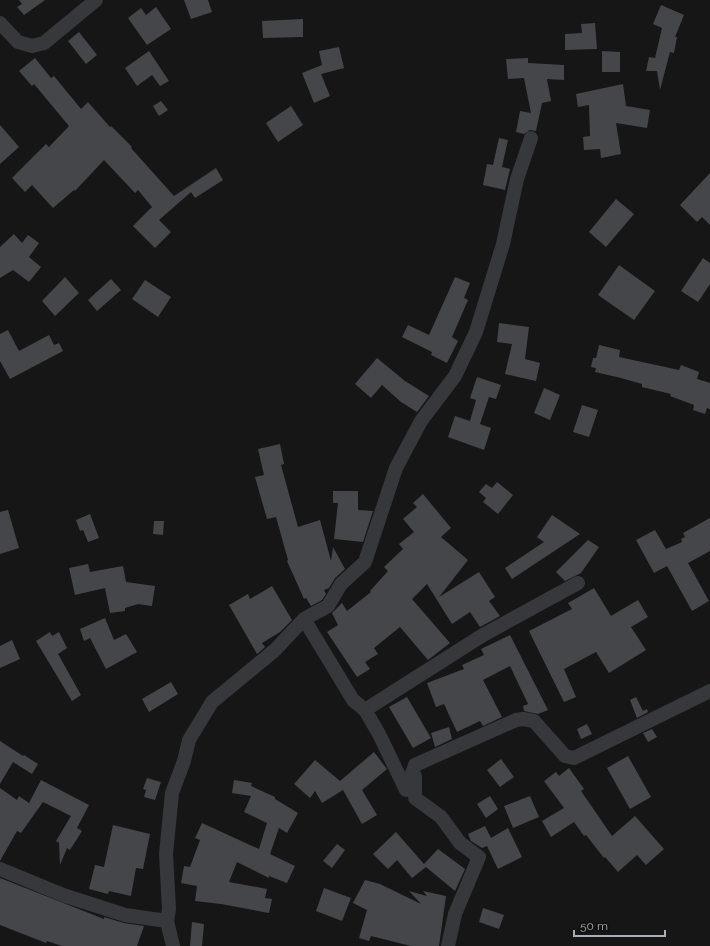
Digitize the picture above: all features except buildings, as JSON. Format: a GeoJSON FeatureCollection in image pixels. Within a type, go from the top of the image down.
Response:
{"type":"FeatureCollection","features":[{"type":"Feature","properties":{"kind":"street"},"geometry":{"type":"LineString","coordinates":[[0,23],[18,42],[32,46],[44,44],[96,0]]}},
{"type":"Feature","properties":{"kind":"street"},"geometry":{"type":"LineString","coordinates":[[173,946],[166,921],[169,909],[166,854],[172,792],[184,761],[189,740],[212,702],[276,650],[304,619],[328,606],[341,584],[365,562],[396,468],[421,421],[451,382],[467,355],[476,332],[503,244],[517,179],[531,138]]}},
{"type":"Feature","properties":{"kind":"street"},"geometry":{"type":"LineString","coordinates":[[365,710],[483,635],[578,583]]}},
{"type":"Feature","properties":{"kind":"street"},"geometry":{"type":"LineString","coordinates":[[304,619],[353,700],[365,710],[406,790],[415,765],[523,719],[534,721],[565,756],[574,758],[710,691]]}},
{"type":"Feature","properties":{"kind":"street"},"geometry":{"type":"LineString","coordinates":[[415,765],[415,798],[441,817],[460,843],[479,857],[456,914],[448,946]]}},
{"type":"Feature","properties":{"kind":"street"},"geometry":{"type":"LineString","coordinates":[[0,870],[63,895],[125,915],[166,921]]}}]}
